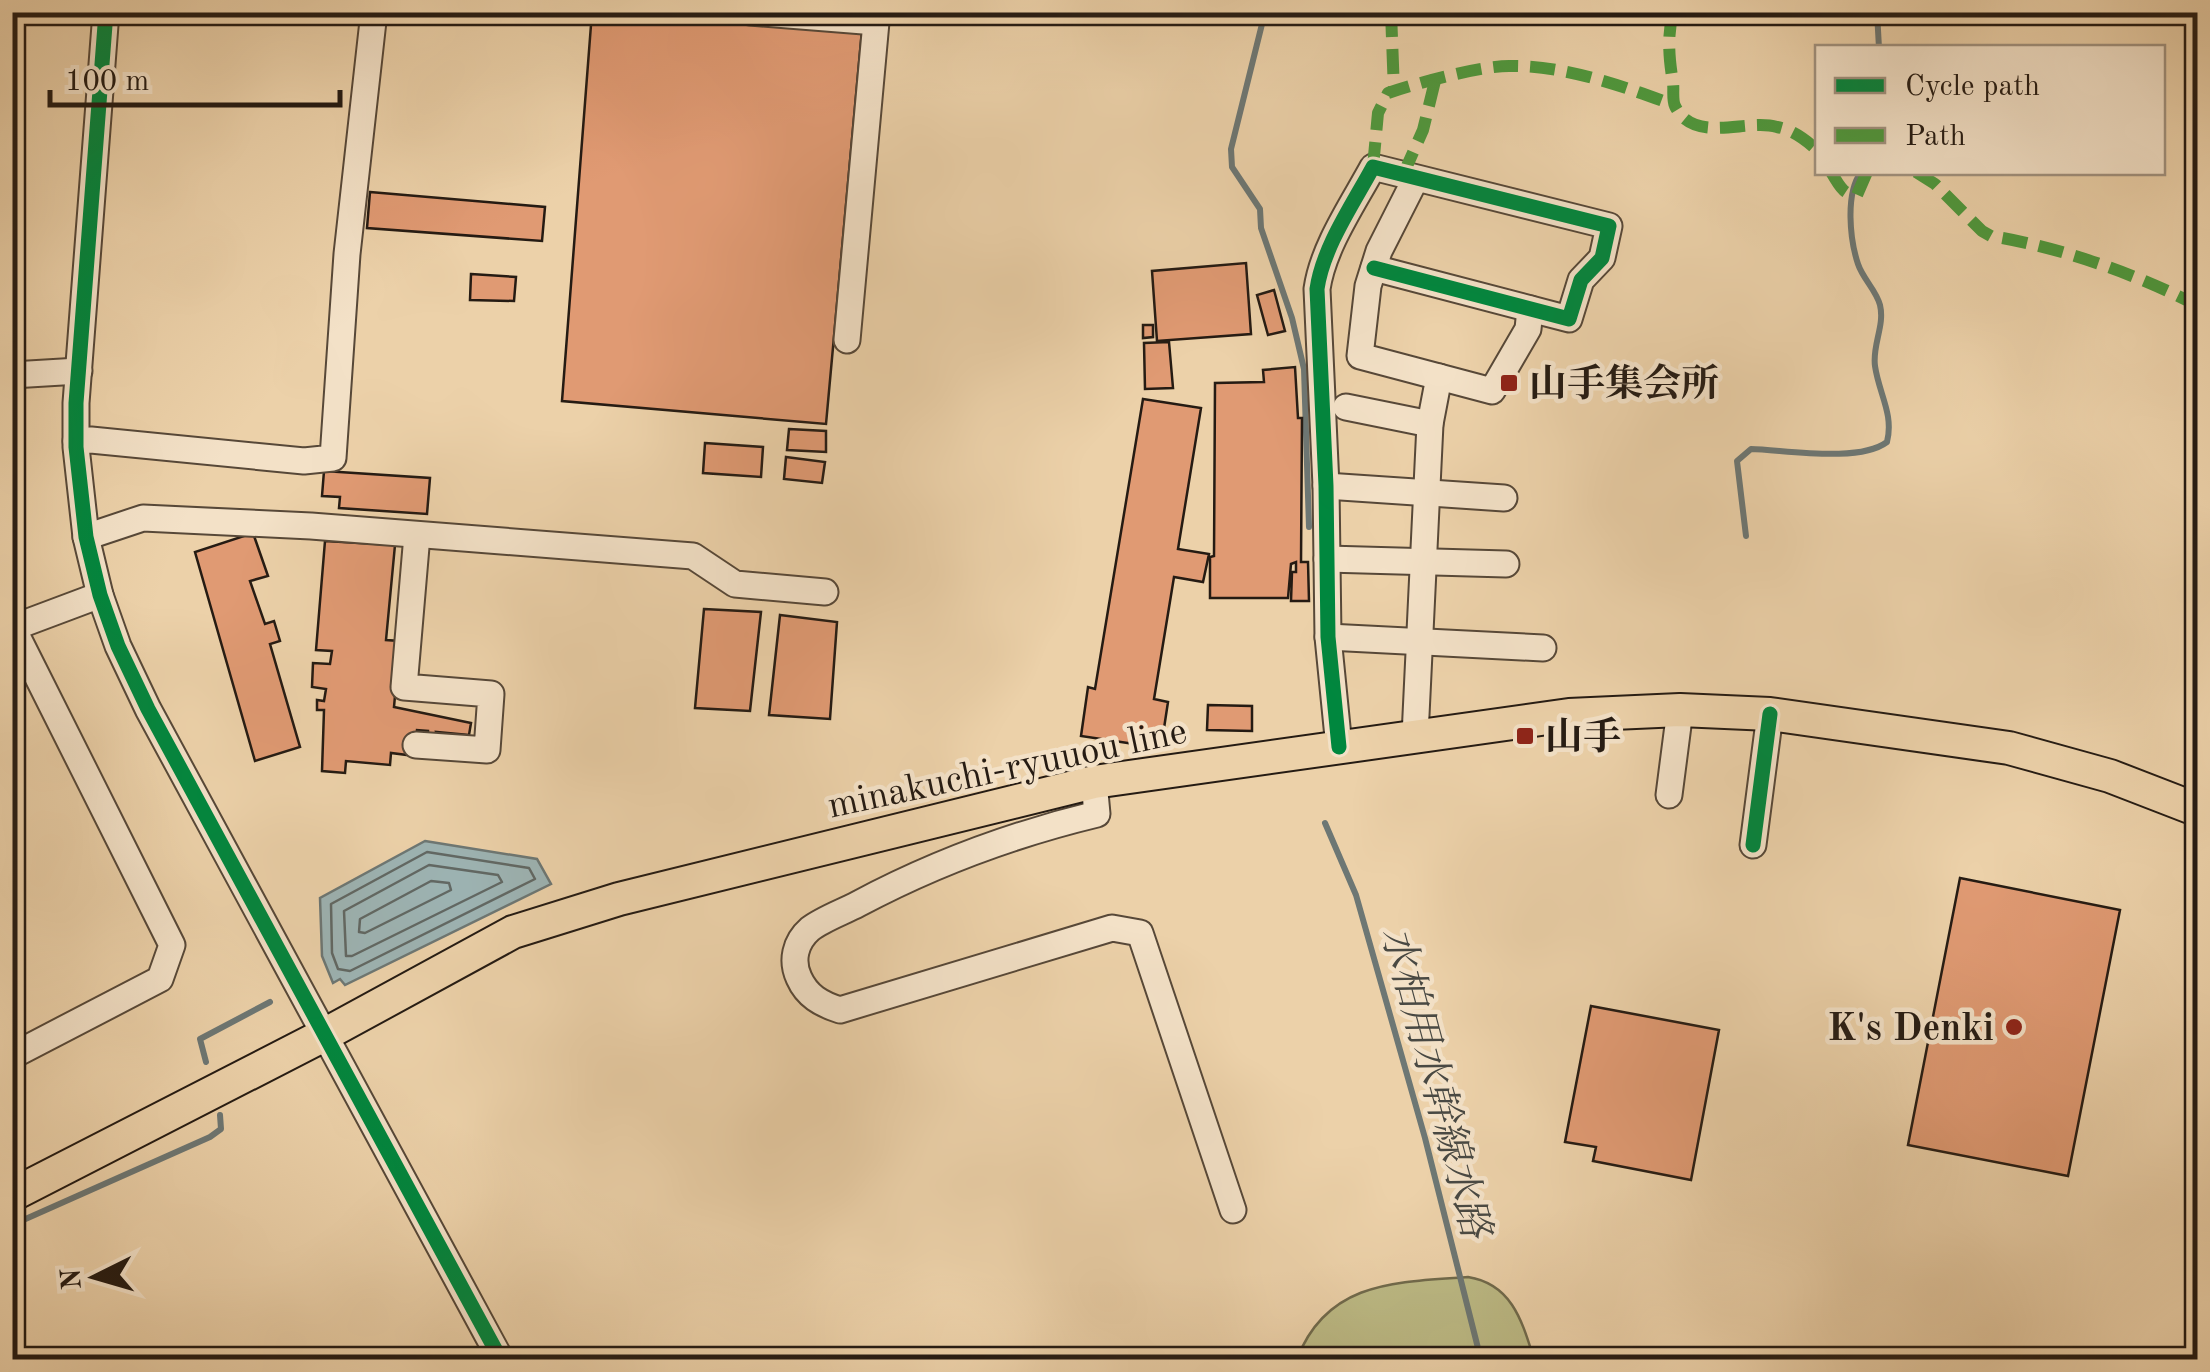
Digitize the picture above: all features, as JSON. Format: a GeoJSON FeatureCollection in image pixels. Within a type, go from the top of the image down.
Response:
{"type":"FeatureCollection","features":[{"type":"Feature","properties":{"kind":"main road","name":"minakuchi-ryuuou line"},"geometry":{"type":"LineString","coordinates":[[12,1195],[324,1035],[514,932],[638,894],[1094,782],[1569,715],[1680,710],[1770,714],[2009,748],[2110,776],[2198,810]]}},
{"type":"Feature","properties":{"kind":"street"},"geometry":{"type":"LineString","coordinates":[[106,12],[76,441],[86,537],[100,595],[118,646],[148,709],[501,1360]]}},
{"type":"Feature","properties":{"kind":"street"},"geometry":{"type":"LineString","coordinates":[[76,441],[304,460],[333,458],[347,254],[374,12]]}},
{"type":"Feature","properties":{"kind":"street"},"geometry":{"type":"LineString","coordinates":[[750,12],[876,22],[847,340]]}},
{"type":"Feature","properties":{"kind":"street"},"geometry":{"type":"LineString","coordinates":[[1338,747],[1328,637],[1319,277],[1373,167],[1609,226],[1602,258],[1581,280],[1570,318],[1374,268]]}},
{"type":"Feature","properties":{"kind":"street"},"geometry":{"type":"LineString","coordinates":[[1416,180],[1379,251],[1368,286],[1360,356],[1492,390],[1528,329],[1530,309]]}},
{"type":"Feature","properties":{"kind":"street"},"geometry":{"type":"LineString","coordinates":[[12,376],[79,371]]}},
{"type":"Feature","properties":{"kind":"street"},"geometry":{"type":"LineString","coordinates":[[1415,736],[1430,424],[1439,377]]}},
{"type":"Feature","properties":{"kind":"street"},"geometry":{"type":"LineString","coordinates":[[1346,407],[1430,424]]}},
{"type":"Feature","properties":{"kind":"street"},"geometry":{"type":"LineString","coordinates":[[1326,486],[1504,498]]}},
{"type":"Feature","properties":{"kind":"street"},"geometry":{"type":"LineString","coordinates":[[86,537],[143,518],[417,534],[693,556],[735,584],[824,592]]}},
{"type":"Feature","properties":{"kind":"street"},"geometry":{"type":"LineString","coordinates":[[416,745],[486,750],[491,694],[404,687],[417,534]]}},
{"type":"Feature","properties":{"kind":"street"},"geometry":{"type":"LineString","coordinates":[[1327,559],[1506,564]]}},
{"type":"Feature","properties":{"kind":"street"},"geometry":{"type":"LineString","coordinates":[[12,1056],[160,979],[172,945],[13,628],[100,595]]}},
{"type":"Feature","properties":{"kind":"street"},"geometry":{"type":"LineString","coordinates":[[1328,637],[1543,648]]}},
{"type":"Feature","properties":{"kind":"street"},"geometry":{"type":"LineString","coordinates":[[1669,794],[1680,710]]}},
{"type":"Feature","properties":{"kind":"street"},"geometry":{"type":"LineString","coordinates":[[1753,845],[1770,714]]}},
{"type":"Feature","properties":{"kind":"street"},"geometry":{"type":"LineString","coordinates":[[1094,782],[1096,814],[1021,834],[874,895],[810,929],[796,946],[795,968],[804,988],[820,1003],[840,1010],[1112,928],[1140,933],[1233,1210]]}},
{"type":"Feature","properties":{"kind":"shaded area"},"geometry":{"type":"Polygon","coordinates":[[[1468,1277],[1495,1287],[1505,1296],[1519,1318],[1534,1359],[1297,1359],[1310,1333],[1345,1300],[1390,1285],[1468,1277]]]}},
{"type":"Feature","properties":{"kind":"water"},"geometry":{"type":"Polygon","coordinates":[[[425,841],[537,859],[551,884],[345,985],[340,979],[333,983],[322,956],[320,898],[425,841]]]}},
{"type":"Feature","properties":{"kind":"building"},"geometry":{"type":"Polygon","coordinates":[[[592,12],[862,30],[826,424],[562,401],[592,12]]]}},
{"type":"Feature","properties":{"kind":"building"},"geometry":{"type":"Polygon","coordinates":[[[370,192],[545,207],[542,241],[367,228],[370,192]]]}},
{"type":"Feature","properties":{"kind":"building"},"geometry":{"type":"Polygon","coordinates":[[[1246,263],[1251,334],[1157,341],[1152,271],[1246,263]]]}},
{"type":"Feature","properties":{"kind":"building"},"geometry":{"type":"Polygon","coordinates":[[[471,274],[516,277],[514,301],[470,300],[471,274]]]}},
{"type":"Feature","properties":{"kind":"building"},"geometry":{"type":"Polygon","coordinates":[[[1274,290],[1285,331],[1268,335],[1257,295],[1274,290]]]}},
{"type":"Feature","properties":{"kind":"building"},"geometry":{"type":"Polygon","coordinates":[[[1143,325],[1153,325],[1153,337],[1143,338],[1143,325]]]}},
{"type":"Feature","properties":{"kind":"building"},"geometry":{"type":"Polygon","coordinates":[[[1169,342],[1173,388],[1145,389],[1144,343],[1169,342]]]}},
{"type":"Feature","properties":{"kind":"building"},"geometry":{"type":"Polygon","coordinates":[[[1295,367],[1298,418],[1302,418],[1301,562],[1308,562],[1309,601],[1291,601],[1296,562],[1291,564],[1288,598],[1210,598],[1210,557],[1214,556],[1215,383],[1264,382],[1263,370],[1295,367]]]}},
{"type":"Feature","properties":{"kind":"building"},"geometry":{"type":"Polygon","coordinates":[[[1143,399],[1201,408],[1178,549],[1209,554],[1203,582],[1174,577],[1154,699],[1168,702],[1161,748],[1081,736],[1088,687],[1095,689],[1143,399]]]}},
{"type":"Feature","properties":{"kind":"building"},"geometry":{"type":"Polygon","coordinates":[[[789,429],[826,431],[826,452],[787,450],[789,429]]]}},
{"type":"Feature","properties":{"kind":"building"},"geometry":{"type":"Polygon","coordinates":[[[705,443],[763,447],[761,477],[703,473],[705,443]]]}},
{"type":"Feature","properties":{"kind":"building"},"geometry":{"type":"Polygon","coordinates":[[[786,457],[825,462],[822,483],[784,479],[786,457]]]}},
{"type":"Feature","properties":{"kind":"building"},"geometry":{"type":"Polygon","coordinates":[[[324,471],[430,478],[427,514],[339,508],[340,497],[322,496],[324,471]]]}},
{"type":"Feature","properties":{"kind":"building"},"geometry":{"type":"Polygon","coordinates":[[[253,533],[268,576],[250,581],[265,624],[274,621],[280,641],[270,644],[300,747],[255,761],[195,552],[253,533]]]}},
{"type":"Feature","properties":{"kind":"building"},"geometry":{"type":"Polygon","coordinates":[[[325,541],[395,545],[386,640],[400,641],[394,707],[471,723],[469,735],[436,732],[437,737],[428,737],[428,731],[417,730],[415,756],[391,753],[390,765],[346,761],[345,773],[322,771],[324,710],[317,710],[317,700],[324,701],[326,689],[312,687],[313,663],[330,664],[332,651],[316,650],[325,541]]]}},
{"type":"Feature","properties":{"kind":"building"},"geometry":{"type":"Polygon","coordinates":[[[704,609],[761,612],[750,711],[695,708],[704,609]]]}},
{"type":"Feature","properties":{"kind":"building"},"geometry":{"type":"Polygon","coordinates":[[[780,615],[837,622],[830,719],[769,715],[780,615]]]}},
{"type":"Feature","properties":{"kind":"building"},"geometry":{"type":"Polygon","coordinates":[[[1208,705],[1252,706],[1252,731],[1207,730],[1208,705]]]}},
{"type":"Feature","properties":{"kind":"building","name":"K's Denki"},"geometry":{"type":"Polygon","coordinates":[[[1960,878],[2120,910],[2068,1176],[1908,1145],[1960,878]]]}},
{"type":"Feature","properties":{"kind":"building"},"geometry":{"type":"Polygon","coordinates":[[[1591,1006],[1719,1030],[1691,1180],[1593,1161],[1596,1147],[1565,1142],[1591,1006]]]}},
{"type":"Feature","properties":{"kind":"waterway","name":"水柏用水幹線水路"},"geometry":{"type":"LineString","coordinates":[[1265,12],[1231,149],[1232,167],[1260,209],[1261,228],[1292,318],[1304,369],[1309,527]]}},
{"type":"Feature","properties":{"kind":"waterway"},"geometry":{"type":"LineString","coordinates":[[1877,12],[1879,45]]}},
{"type":"Feature","properties":{"kind":"waterway"},"geometry":{"type":"LineString","coordinates":[[1746,536],[1737,461],[1751,449],[1841,454],[1887,442],[1887,413],[1875,358],[1880,305],[1858,264],[1851,230],[1851,204],[1859,175]]}},
{"type":"Feature","properties":{"kind":"waterway","name":"水柏用水幹線水路"},"geometry":{"type":"LineString","coordinates":[[1325,823],[1356,895],[1425,1138],[1481,1360]]}},
{"type":"Feature","properties":{"kind":"waterway"},"geometry":{"type":"LineString","coordinates":[[206,1062],[200,1039],[270,1002]]}},
{"type":"Feature","properties":{"kind":"waterway"},"geometry":{"type":"LineString","coordinates":[[12,1225],[210,1137],[221,1129],[220,1115]]}},
{"type":"Feature","properties":{"kind":"marked path"},"geometry":{"type":"LineString","coordinates":[[1391,12],[1394,91]]}},
{"type":"Feature","properties":{"kind":"marked path"},"geometry":{"type":"LineString","coordinates":[[1673,12],[1669,48],[1674,101],[1684,118],[1707,127],[1783,128],[1815,149]]}},
{"type":"Feature","properties":{"kind":"marked path"},"geometry":{"type":"LineString","coordinates":[[1373,167],[1378,113],[1388,93],[1466,72],[1509,66],[1551,69],[1614,84],[1674,105]]}},
{"type":"Feature","properties":{"kind":"marked path"},"geometry":{"type":"LineString","coordinates":[[1403,175],[1423,130],[1435,81]]}},
{"type":"Feature","properties":{"kind":"marked path"},"geometry":{"type":"LineString","coordinates":[[1833,175],[1844,191],[1852,195],[1857,195],[1866,175]]}},
{"type":"Feature","properties":{"kind":"marked path"},"geometry":{"type":"LineString","coordinates":[[1921,175],[1991,236],[2097,263],[2198,306]]}},
{"type":"Feature","properties":{"kind":"cycle path"},"geometry":{"type":"LineString","coordinates":[[106,12],[76,403],[76,447],[86,537],[100,595],[118,646],[148,709],[501,1360]]}},
{"type":"Feature","properties":{"kind":"cycle path"},"geometry":{"type":"LineString","coordinates":[[1339,747],[1328,637],[1317,289],[1325,257],[1340,226],[1373,167],[1609,226],[1602,258],[1581,280],[1569,319],[1374,268]]}},
{"type":"Feature","properties":{"kind":"cycle path"},"geometry":{"type":"LineString","coordinates":[[1753,845],[1770,714]]}},
{"type":"Feature","properties":{"kind":"place","name":"山手集会所"},"geometry":{"type":"Point","coordinates":[1509,383]}},
{"type":"Feature","properties":{"kind":"place","name":"山手"},"geometry":{"type":"Point","coordinates":[1525,736]}},
{"type":"Feature","properties":{"kind":"place","name":"K's Denki"},"geometry":{"type":"Point","coordinates":[2014,1027]}}]}
